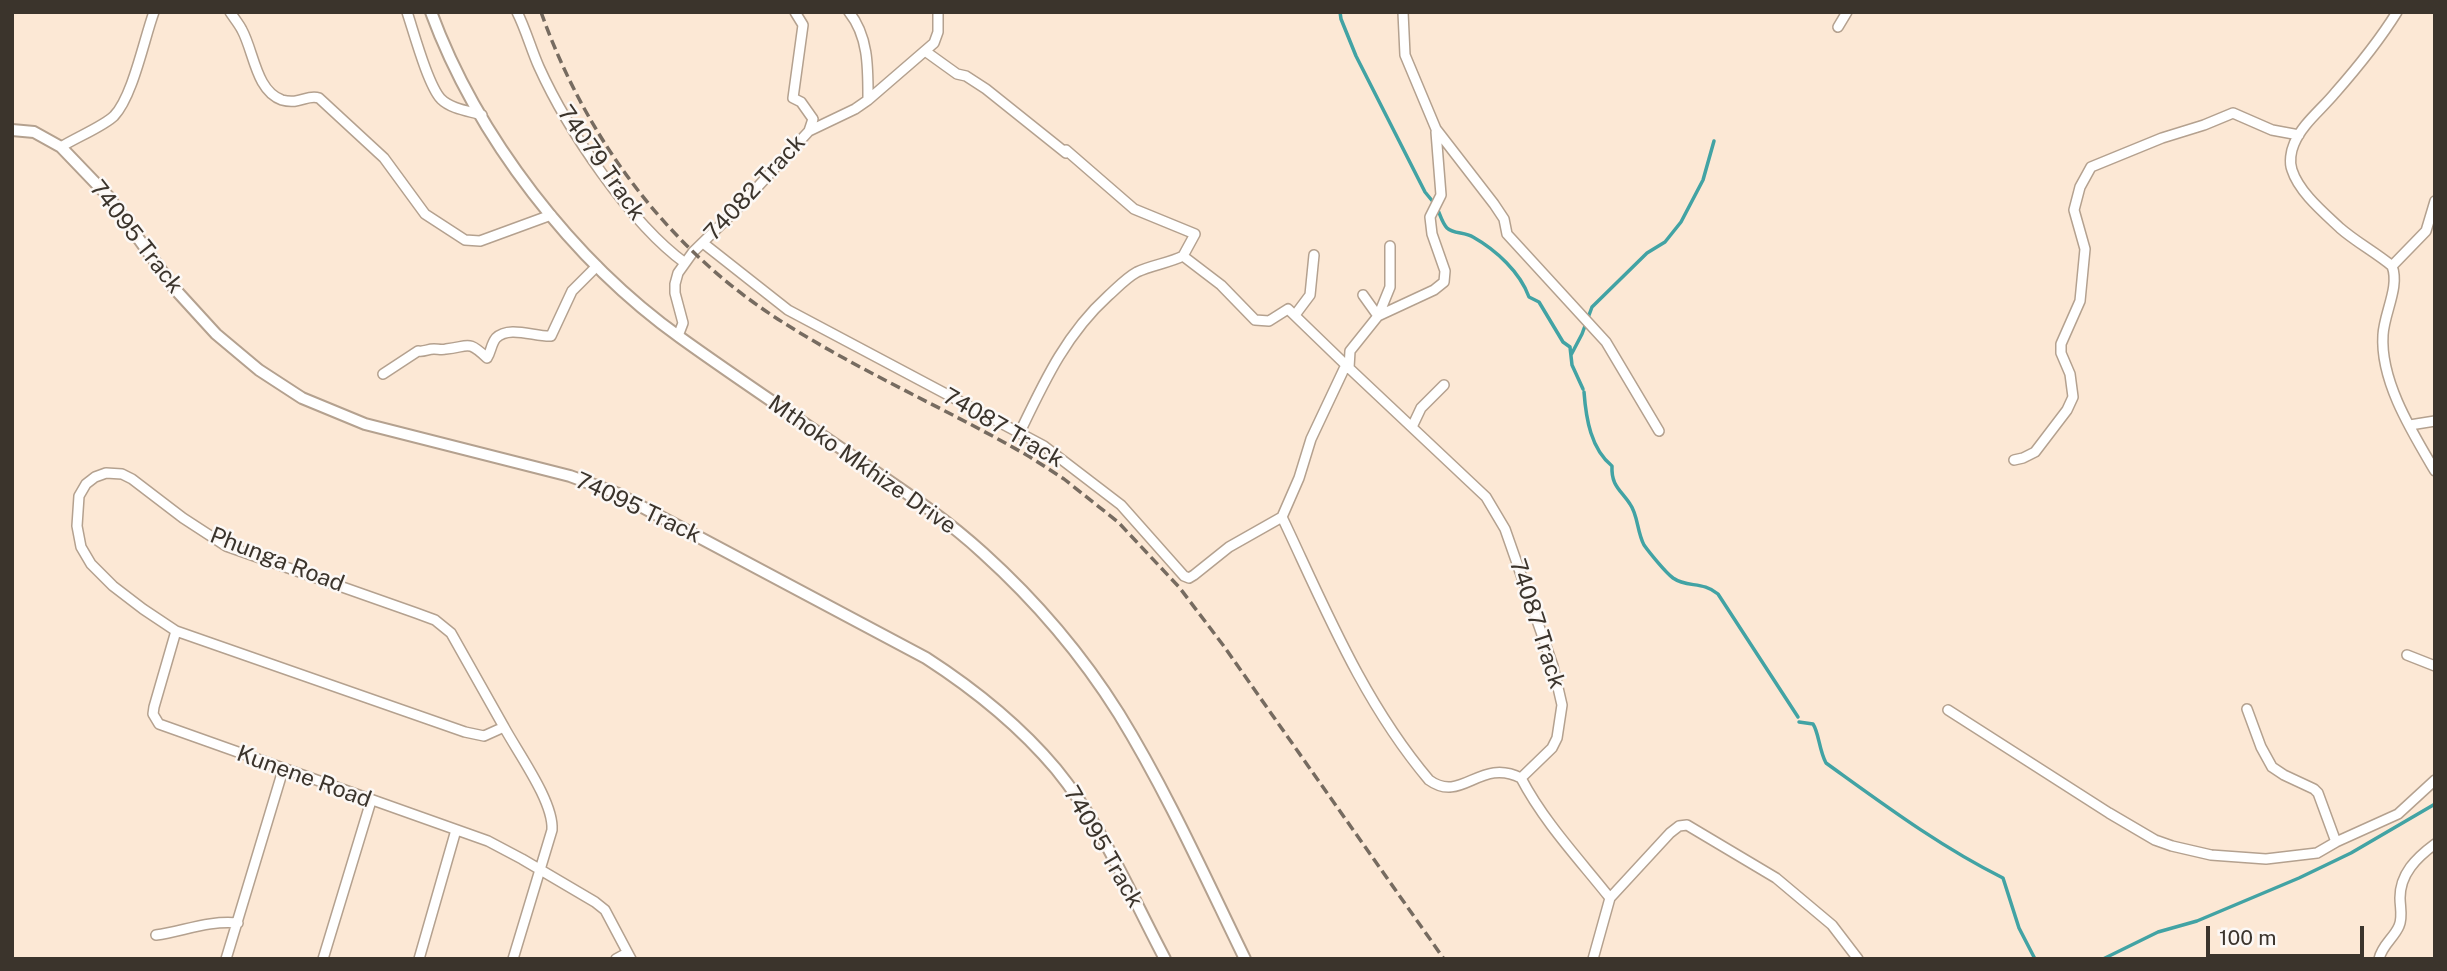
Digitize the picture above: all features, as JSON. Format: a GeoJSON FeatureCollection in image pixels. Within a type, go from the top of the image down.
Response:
{"type":"FeatureCollection","features":[{"type":"Feature","properties":{"kind":"street"},"geometry":{"type":"LineString","coordinates":[[61,147],[110,119],[117,111],[135,72],[154,12]]}},
{"type":"Feature","properties":{"kind":"street"},"geometry":{"type":"LineString","coordinates":[[230,12],[242,29],[261,80],[276,98],[296,103],[315,96],[384,158],[425,214],[465,240],[480,241],[551,215]]}},
{"type":"Feature","properties":{"kind":"street"},"geometry":{"type":"LineString","coordinates":[[407,12],[440,98],[453,106],[482,115]]}},
{"type":"Feature","properties":{"kind":"street","name":"Mthoko Mkhize Drive"},"geometry":{"type":"LineString","coordinates":[[431,12],[461,80],[518,171],[551,215],[597,266],[635,302],[678,336],[941,519],[983,553],[1029,598],[1071,648],[1118,713],[1166,799],[1245,959]]}},
{"type":"Feature","properties":{"kind":"street","name":"74079 Track"},"geometry":{"type":"LineString","coordinates":[[517,12],[539,67],[573,130],[647,230],[685,264]]}},
{"type":"Feature","properties":{"kind":"street"},"geometry":{"type":"LineString","coordinates":[[795,12],[803,25],[793,97],[801,102],[813,120],[809,131]]}},
{"type":"Feature","properties":{"kind":"street"},"geometry":{"type":"LineString","coordinates":[[849,12],[856,21],[868,62],[868,100]]}},
{"type":"Feature","properties":{"kind":"street","name":"74082 Track"},"geometry":{"type":"LineString","coordinates":[[678,336],[683,323],[675,284],[678,273],[685,264],[809,131],[868,100],[934,43],[938,32],[938,12]]}},
{"type":"Feature","properties":{"kind":"street"},"geometry":{"type":"LineString","coordinates":[[1403,12],[1405,55],[1436,129],[1494,204],[1504,219],[1507,234],[1606,342],[1660,431]]}},
{"type":"Feature","properties":{"kind":"street"},"geometry":{"type":"LineString","coordinates":[[1838,27],[1847,12]]}},
{"type":"Feature","properties":{"kind":"street"},"geometry":{"type":"LineString","coordinates":[[2397,12],[2369,51],[2294,142],[2291,168],[2298,183],[2338,227],[2392,266],[2394,278],[2385,319],[2383,355],[2402,415],[2435,471]]}},
{"type":"Feature","properties":{"kind":"street"},"geometry":{"type":"LineString","coordinates":[[925,51],[1023,116],[1134,209],[1195,234],[1183,256],[1169,263],[1139,271],[1097,306],[1059,353],[1020,432]]}},
{"type":"Feature","properties":{"kind":"street"},"geometry":{"type":"LineString","coordinates":[[2014,460],[2035,452],[2067,410],[2073,397],[2070,374],[2061,353],[2062,344],[2080,301],[2085,249],[2074,210],[2080,187],[2091,167],[2232,113],[2273,130],[2299,135]]}},
{"type":"Feature","properties":{"kind":"street"},"geometry":{"type":"LineString","coordinates":[[1378,316],[1434,290],[1444,282],[1446,271],[1432,234],[1430,217],[1441,195],[1436,129]]}},
{"type":"Feature","properties":{"kind":"street","name":"74095 Track"},"geometry":{"type":"LineString","coordinates":[[12,130],[34,132],[61,147],[108,197],[174,288],[216,334],[259,370],[302,398],[365,424],[570,476],[616,493],[926,658],[968,686],[1025,736],[1069,787],[1108,849],[1165,959]]}},
{"type":"Feature","properties":{"kind":"street"},"geometry":{"type":"LineString","coordinates":[[2392,266],[2426,232],[2435,201]]}},
{"type":"Feature","properties":{"kind":"street","name":"74087 Track"},"geometry":{"type":"LineString","coordinates":[[703,243],[789,310],[1020,432],[1053,453],[1121,505],[1184,576],[1189,578],[1194,575],[1229,547],[1282,517]]}},
{"type":"Feature","properties":{"kind":"street"},"geometry":{"type":"LineString","coordinates":[[1390,246],[1391,287],[1378,316],[1350,351],[1349,368],[1344,369],[1311,439],[1299,478],[1282,517],[1334,631],[1371,701],[1429,780],[1442,788],[1450,788],[1495,771],[1508,772],[1521,778],[1553,828],[1610,898]]}},
{"type":"Feature","properties":{"kind":"street"},"geometry":{"type":"LineString","coordinates":[[1183,256],[1221,285],[1255,320],[1269,321],[1288,309],[1295,315],[1310,295],[1314,255]]}},
{"type":"Feature","properties":{"kind":"street"},"geometry":{"type":"LineString","coordinates":[[383,374],[418,351],[449,349],[463,344],[477,349],[487,358],[496,338],[502,334],[517,332],[551,336],[572,291],[597,266]]}},
{"type":"Feature","properties":{"kind":"street"},"geometry":{"type":"LineString","coordinates":[[1363,295],[1378,316]]}},
{"type":"Feature","properties":{"kind":"street","name":"74087 Track"},"geometry":{"type":"LineString","coordinates":[[1295,315],[1486,497],[1506,529],[1553,666],[1562,705],[1557,738],[1544,758],[1521,778]]}},
{"type":"Feature","properties":{"kind":"street"},"geometry":{"type":"LineString","coordinates":[[1412,427],[1421,408],[1444,385]]}},
{"type":"Feature","properties":{"kind":"street"},"geometry":{"type":"LineString","coordinates":[[2410,425],[2435,421]]}},
{"type":"Feature","properties":{"kind":"street","name":"Phunga Road"},"geometry":{"type":"LineString","coordinates":[[106,473],[122,474],[226,546],[416,612],[444,625],[504,727],[484,736],[465,732],[176,631],[113,586],[91,564],[81,547],[76,526],[79,496],[86,484],[95,477],[106,473]]}},
{"type":"Feature","properties":{"kind":"street","name":"Kunene Road"},"geometry":{"type":"LineString","coordinates":[[176,631],[154,707],[154,719],[159,724],[502,848],[605,910],[629,956]]}},
{"type":"Feature","properties":{"kind":"street"},"geometry":{"type":"LineString","coordinates":[[2407,654],[2435,666]]}},
{"type":"Feature","properties":{"kind":"street"},"geometry":{"type":"LineString","coordinates":[[2247,709],[2267,761],[2277,771],[2306,784],[2318,793],[2336,842]]}},
{"type":"Feature","properties":{"kind":"street"},"geometry":{"type":"LineString","coordinates":[[1948,710],[2109,814],[2145,834],[2172,846],[2211,855],[2266,859],[2317,853],[2398,814],[2435,780]]}},
{"type":"Feature","properties":{"kind":"street"},"geometry":{"type":"LineString","coordinates":[[504,727],[548,806],[553,820],[513,959]]}},
{"type":"Feature","properties":{"kind":"street"},"geometry":{"type":"LineString","coordinates":[[226,959],[284,770]]}},
{"type":"Feature","properties":{"kind":"street"},"geometry":{"type":"LineString","coordinates":[[323,959],[371,801]]}},
{"type":"Feature","properties":{"kind":"street"},"geometry":{"type":"LineString","coordinates":[[1593,959],[1610,898],[1670,833],[1679,826],[1687,825],[1776,878],[1832,925],[1858,959]]}},
{"type":"Feature","properties":{"kind":"street"},"geometry":{"type":"LineString","coordinates":[[419,959],[456,830]]}},
{"type":"Feature","properties":{"kind":"street"},"geometry":{"type":"LineString","coordinates":[[2379,959],[2380,953],[2401,922],[2400,896],[2406,873],[2412,863],[2435,844]]}},
{"type":"Feature","properties":{"kind":"street"},"geometry":{"type":"LineString","coordinates":[[156,935],[174,933],[211,922],[238,923]]}},
{"type":"Feature","properties":{"kind":"street"},"geometry":{"type":"LineString","coordinates":[[616,959],[629,956]]}},
{"type":"Feature","properties":{"kind":"waterway"},"geometry":{"type":"LineString","coordinates":[[1340,12],[1356,56],[1425,192],[1434,203]]}},
{"type":"Feature","properties":{"kind":"waterway"},"geometry":{"type":"LineString","coordinates":[[1571,355],[1592,307],[1647,253],[1665,242],[1681,222],[1703,180],[1714,141]]}},
{"type":"Feature","properties":{"kind":"waterway"},"geometry":{"type":"LineString","coordinates":[[1437,208],[1447,228],[1470,235],[1490,248],[1513,270],[1529,297],[1539,302],[1563,342],[1570,347],[1572,365],[1583,389]]}},
{"type":"Feature","properties":{"kind":"waterway"},"geometry":{"type":"LineString","coordinates":[[1584,392],[1586,413],[1594,442],[1612,466],[1615,483],[1633,508],[1644,545],[1673,578],[1707,587],[1718,594],[1798,717]]}},
{"type":"Feature","properties":{"kind":"waterway"},"geometry":{"type":"LineString","coordinates":[[1799,722],[1813,724],[1826,763],[1934,838],[2003,878],[2019,928],[2035,959]]}},
{"type":"Feature","properties":{"kind":"waterway"},"geometry":{"type":"LineString","coordinates":[[2103,959],[2158,932],[2197,921],[2299,878],[2351,853],[2435,804]]}},
{"type":"Feature","properties":{"kind":"railway"},"geometry":{"type":"LineString","coordinates":[[541,12],[560,59],[607,147],[636,188],[668,226],[704,262],[742,294],[784,323],[1030,457],[1064,479],[1118,522],[1179,587],[1223,645],[1444,959]]}}]}
